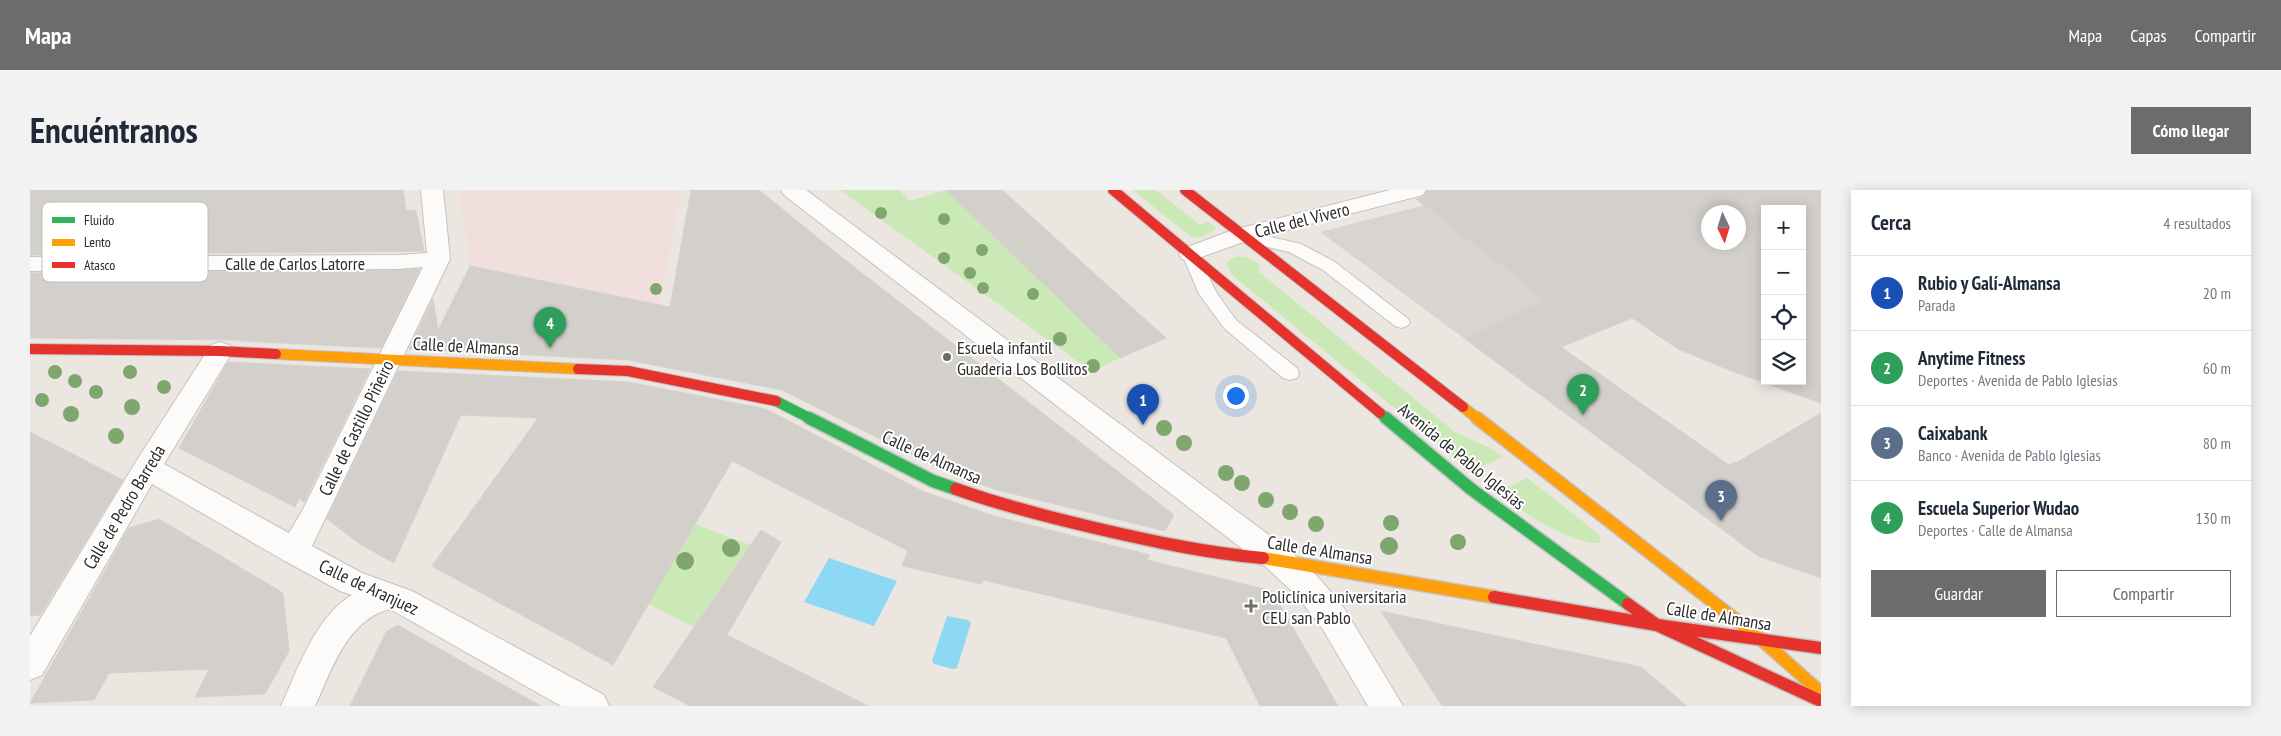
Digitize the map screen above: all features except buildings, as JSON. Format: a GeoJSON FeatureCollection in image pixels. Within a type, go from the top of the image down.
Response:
{"type":"FeatureCollection","features":[{"type":"Feature","properties":{"kind":"street"},"geometry":{"type":"LineString","coordinates":[[432,190],[439,259]]}},
{"type":"Feature","properties":{"kind":"street"},"geometry":{"type":"LineString","coordinates":[[792,190],[1278,559],[1308,587],[1334,618],[1386,706]]}},
{"type":"Feature","properties":{"kind":"street","name":"Avenida de Pablo Iglesias"},"geometry":{"type":"LineString","coordinates":[[1113,190],[1471,488],[1657,625],[1821,702]]}},
{"type":"Feature","properties":{"kind":"street"},"geometry":{"type":"LineString","coordinates":[[1185,190],[1763,641],[1821,693]]}},
{"type":"Feature","properties":{"kind":"street","name":"Calle del Vivero"},"geometry":{"type":"LineString","coordinates":[[1190,254],[1241,235],[1415,190]]}},
{"type":"Feature","properties":{"kind":"street","name":"Calle de Carlos Latorre"},"geometry":{"type":"LineString","coordinates":[[208,263],[389,262],[439,259]]}},
{"type":"Feature","properties":{"kind":"street","name":"Calle de Castillo Piñeiro"},"geometry":{"type":"LineString","coordinates":[[294,551],[439,259]]}},
{"type":"Feature","properties":{"kind":"street","name":"Calle de Almansa"},"geometry":{"type":"LineString","coordinates":[[30,350],[220,351],[628,371],[773,399],[933,481],[994,503],[1172,547],[1222,555],[1278,559],[1657,625],[1821,648]]}},
{"type":"Feature","properties":{"kind":"street","name":"Calle de Pedro Barreda"},"geometry":{"type":"LineString","coordinates":[[30,665],[147,468],[220,351]]}},
{"type":"Feature","properties":{"kind":"street","name":"Calle de Aranjuez"},"geometry":{"type":"LineString","coordinates":[[147,468],[351,582],[401,600],[592,706]]}},
{"type":"Feature","properties":{"kind":"street"},"geometry":{"type":"LineString","coordinates":[[298,706],[335,634],[350,614],[368,602],[391,596]]}},
{"type":"Feature","properties":{"kind":"lane"},"geometry":{"type":"LineString","coordinates":[[1241,235],[1295,248],[1329,266],[1401,322]]}},
{"type":"Feature","properties":{"kind":"lane"},"geometry":{"type":"LineString","coordinates":[[1190,254],[1208,294],[1230,324],[1290,373]]}},
{"type":"Feature","properties":{"kind":"shaded area"},"geometry":{"type":"Polygon","coordinates":[[[459,190],[682,190],[660,305],[470,266],[459,190]]]}},
{"type":"Feature","properties":{"kind":"shaded area"},"geometry":{"type":"Polygon","coordinates":[[[1425,205],[1546,300],[1465,339],[1320,232],[1425,205]]]}},
{"type":"Feature","properties":{"kind":"green space"},"geometry":{"type":"Polygon","coordinates":[[[840,190],[899,190],[910,201],[946,190],[1120,358],[1091,371],[840,190]]]}},
{"type":"Feature","properties":{"kind":"green space"},"geometry":{"type":"Polygon","coordinates":[[[1133,190],[1156,190],[1200,225],[1208,222],[1217,228],[1200,238],[1191,237],[1133,190]]]}},
{"type":"Feature","properties":{"kind":"green space"},"geometry":{"type":"Polygon","coordinates":[[[1238,256],[1246,257],[1259,263],[1259,272],[1455,432],[1490,448],[1503,457],[1471,471],[1232,275],[1227,263],[1232,258],[1238,256]]]}},
{"type":"Feature","properties":{"kind":"green space"},"geometry":{"type":"Polygon","coordinates":[[[1527,478],[1599,534],[1601,542],[1582,541],[1569,536],[1519,509],[1511,502],[1503,490],[1527,478]]]}},
{"type":"Feature","properties":{"kind":"green space"},"geometry":{"type":"Polygon","coordinates":[[[695,524],[750,545],[700,618],[714,637],[648,604],[695,524]]]}},
{"type":"Feature","properties":{"kind":"water"},"geometry":{"type":"Polygon","coordinates":[[[829,558],[897,581],[874,626],[804,602],[829,558]]]}},
{"type":"Feature","properties":{"kind":"water"},"geometry":{"type":"Polygon","coordinates":[[[947,616],[968,620],[971,623],[957,668],[953,669],[934,664],[932,661],[947,616]]]}},
{"type":"Feature","properties":{"kind":"traffic: fast"},"geometry":{"type":"LineString","coordinates":[[776,401],[933,481],[956,489]]}},
{"type":"Feature","properties":{"kind":"traffic: fast"},"geometry":{"type":"LineString","coordinates":[[1380,413],[1471,489],[1628,604]]}},
{"type":"Feature","properties":{"kind":"traffic: slow"},"geometry":{"type":"LineString","coordinates":[[276,354],[578,369]]}},
{"type":"Feature","properties":{"kind":"traffic: slow"},"geometry":{"type":"LineString","coordinates":[[1463,407],[1763,641],[1818,690]]}},
{"type":"Feature","properties":{"kind":"traffic: slow"},"geometry":{"type":"LineString","coordinates":[[1263,558],[1494,597]]}},
{"type":"Feature","properties":{"kind":"traffic: jam"},"geometry":{"type":"LineString","coordinates":[[1113,190],[1380,413]]}},
{"type":"Feature","properties":{"kind":"traffic: jam"},"geometry":{"type":"LineString","coordinates":[[1185,190],[1463,407]]}},
{"type":"Feature","properties":{"kind":"traffic: jam"},"geometry":{"type":"LineString","coordinates":[[30,349],[220,351],[276,354]]}},
{"type":"Feature","properties":{"kind":"traffic: jam"},"geometry":{"type":"LineString","coordinates":[[578,369],[628,371],[776,401]]}},
{"type":"Feature","properties":{"kind":"traffic: jam"},"geometry":{"type":"LineString","coordinates":[[956,489],[1021,509],[1173,546],[1263,558]]}},
{"type":"Feature","properties":{"kind":"traffic: jam"},"geometry":{"type":"LineString","coordinates":[[1494,597],[1657,625],[1821,648]]}},
{"type":"Feature","properties":{"kind":"traffic: jam"},"geometry":{"type":"LineString","coordinates":[[1628,604],[1657,625],[1821,701]]}},
{"type":"Feature","properties":{"kind":"place","name":"Escuela Superior Wudao"},"geometry":{"type":"Point","coordinates":[550,348]}},
{"type":"Feature","properties":{"kind":"place","name":"Escuela infantil Guaderia Los Bollitos"},"geometry":{"type":"Point","coordinates":[947,357]}},
{"type":"Feature","properties":{"kind":"place","name":"Anytime Fitness"},"geometry":{"type":"Point","coordinates":[1583,415]}},
{"type":"Feature","properties":{"kind":"place","name":"Rubio y Galí-Almansa"},"geometry":{"type":"Point","coordinates":[1143,425]}},
{"type":"Feature","properties":{"kind":"place","name":"Caixabank"},"geometry":{"type":"Point","coordinates":[1721,521]}},
{"type":"Feature","properties":{"kind":"place","name":"Policlínica universitaria CEU san Pablo"},"geometry":{"type":"Point","coordinates":[1251,606]}}]}
